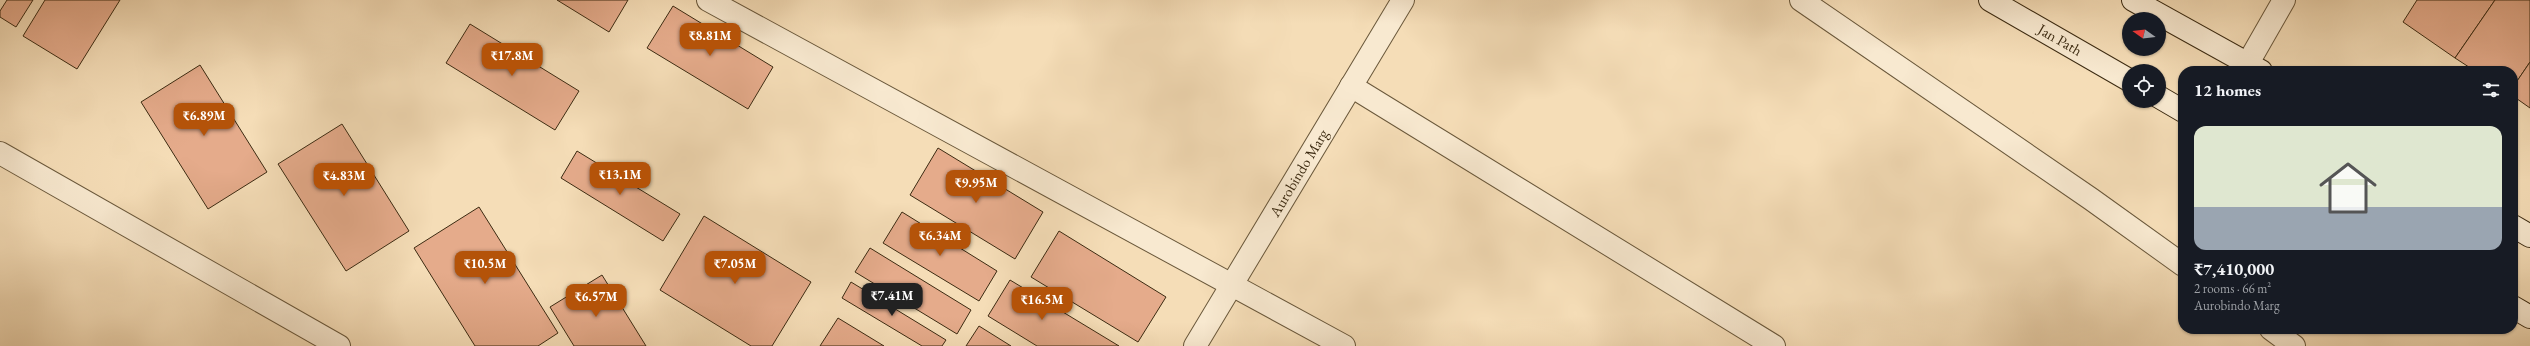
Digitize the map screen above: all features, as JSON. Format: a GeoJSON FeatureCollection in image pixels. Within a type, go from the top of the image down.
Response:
{"type":"FeatureCollection","features":[{"type":"Feature","properties":{"kind":"street"},"geometry":{"type":"LineString","coordinates":[[708,0],[1344,346]]}},
{"type":"Feature","properties":{"kind":"street","name":"Aurobindo Marg"},"geometry":{"type":"LineString","coordinates":[[1195,346],[1403,0]]}},
{"type":"Feature","properties":{"kind":"street"},"geometry":{"type":"LineString","coordinates":[[1801,0],[2091,199],[2178,261]]}},
{"type":"Feature","properties":{"kind":"street","name":"Jan Path"},"geometry":{"type":"LineString","coordinates":[[1990,0],[2122,76]]}},
{"type":"Feature","properties":{"kind":"street"},"geometry":{"type":"LineString","coordinates":[[2133,0],[2252,66]]}},
{"type":"Feature","properties":{"kind":"street"},"geometry":{"type":"LineString","coordinates":[[2254,66],[2284,0]]}},
{"type":"Feature","properties":{"kind":"street"},"geometry":{"type":"LineString","coordinates":[[1351,86],[1774,346]]}},
{"type":"Feature","properties":{"kind":"street"},"geometry":{"type":"LineString","coordinates":[[2166,101],[2178,108]]}},
{"type":"Feature","properties":{"kind":"street"},"geometry":{"type":"LineString","coordinates":[[0,153],[339,346]]}},
{"type":"Feature","properties":{"kind":"street"},"geometry":{"type":"LineString","coordinates":[[2518,229],[2530,236]]}},
{"type":"Feature","properties":{"kind":"street"},"geometry":{"type":"LineString","coordinates":[[2518,310],[2530,317]]}},
{"type":"Feature","properties":{"kind":"street"},"geometry":{"type":"LineString","coordinates":[[2278,334],[2294,346]]}},
{"type":"Feature","properties":{"kind":"building"},"geometry":{"type":"Polygon","coordinates":[[[7,0],[33,0],[16,27],[0,17],[0,11],[7,0]]]}},
{"type":"Feature","properties":{"kind":"building"},"geometry":{"type":"Polygon","coordinates":[[[45,0],[120,0],[77,69],[23,36],[45,0]]]}},
{"type":"Feature","properties":{"kind":"building"},"geometry":{"type":"Polygon","coordinates":[[[557,0],[628,0],[609,32],[557,0]]]}},
{"type":"Feature","properties":{"kind":"building"},"geometry":{"type":"Polygon","coordinates":[[[2417,0],[2495,0],[2455,58],[2403,22],[2417,0]]]}},
{"type":"Feature","properties":{"kind":"building"},"geometry":{"type":"Polygon","coordinates":[[[2495,0],[2530,0],[2530,62],[2518,80],[2518,66],[2467,66],[2455,58],[2495,0]]]}},
{"type":"Feature","properties":{"kind":"building"},"geometry":{"type":"Polygon","coordinates":[[[673,6],[773,67],[748,109],[647,48],[673,6]]]}},
{"type":"Feature","properties":{"kind":"building"},"geometry":{"type":"Polygon","coordinates":[[[470,24],[579,91],[555,130],[446,63],[470,24]]]}},
{"type":"Feature","properties":{"kind":"building"},"geometry":{"type":"Polygon","coordinates":[[[2530,62],[2530,108],[2518,100],[2518,80],[2530,62]]]}},
{"type":"Feature","properties":{"kind":"building"},"geometry":{"type":"Polygon","coordinates":[[[200,65],[267,172],[208,209],[141,102],[200,65]]]}},
{"type":"Feature","properties":{"kind":"building"},"geometry":{"type":"Polygon","coordinates":[[[342,124],[409,231],[346,271],[278,164],[342,124]]]}},
{"type":"Feature","properties":{"kind":"building"},"geometry":{"type":"Polygon","coordinates":[[[938,148],[1043,212],[1015,259],[910,195],[938,148]]]}},
{"type":"Feature","properties":{"kind":"building"},"geometry":{"type":"Polygon","coordinates":[[[577,151],[680,214],[663,241],[561,178],[577,151]]]}},
{"type":"Feature","properties":{"kind":"building"},"geometry":{"type":"Polygon","coordinates":[[[479,207],[558,333],[538,346],[475,346],[414,248],[479,207]]]}},
{"type":"Feature","properties":{"kind":"building"},"geometry":{"type":"Polygon","coordinates":[[[902,212],[997,271],[979,301],[883,243],[902,212]]]}},
{"type":"Feature","properties":{"kind":"building"},"geometry":{"type":"Polygon","coordinates":[[[704,216],[811,282],[772,346],[751,346],[660,290],[704,216]]]}},
{"type":"Feature","properties":{"kind":"building"},"geometry":{"type":"Polygon","coordinates":[[[1059,231],[1166,297],[1138,342],[1031,277],[1059,231]]]}},
{"type":"Feature","properties":{"kind":"building"},"geometry":{"type":"Polygon","coordinates":[[[870,248],[971,310],[957,334],[855,272],[870,248]]]}},
{"type":"Feature","properties":{"kind":"building"},"geometry":{"type":"Polygon","coordinates":[[[602,275],[646,346],[574,346],[550,307],[602,275]]]}},
{"type":"Feature","properties":{"kind":"building"},"geometry":{"type":"Polygon","coordinates":[[[1010,280],[1119,346],[1037,346],[988,316],[1010,280]]]}},
{"type":"Feature","properties":{"kind":"building"},"geometry":{"type":"Polygon","coordinates":[[[851,282],[946,340],[942,346],[922,346],[842,298],[851,282]]]}},
{"type":"Feature","properties":{"kind":"building"},"geometry":{"type":"Polygon","coordinates":[[[838,318],[884,346],[820,346],[838,318]]]}},
{"type":"Feature","properties":{"kind":"building"},"geometry":{"type":"Polygon","coordinates":[[[979,326],[1011,346],[966,346],[979,326]]]}}]}
